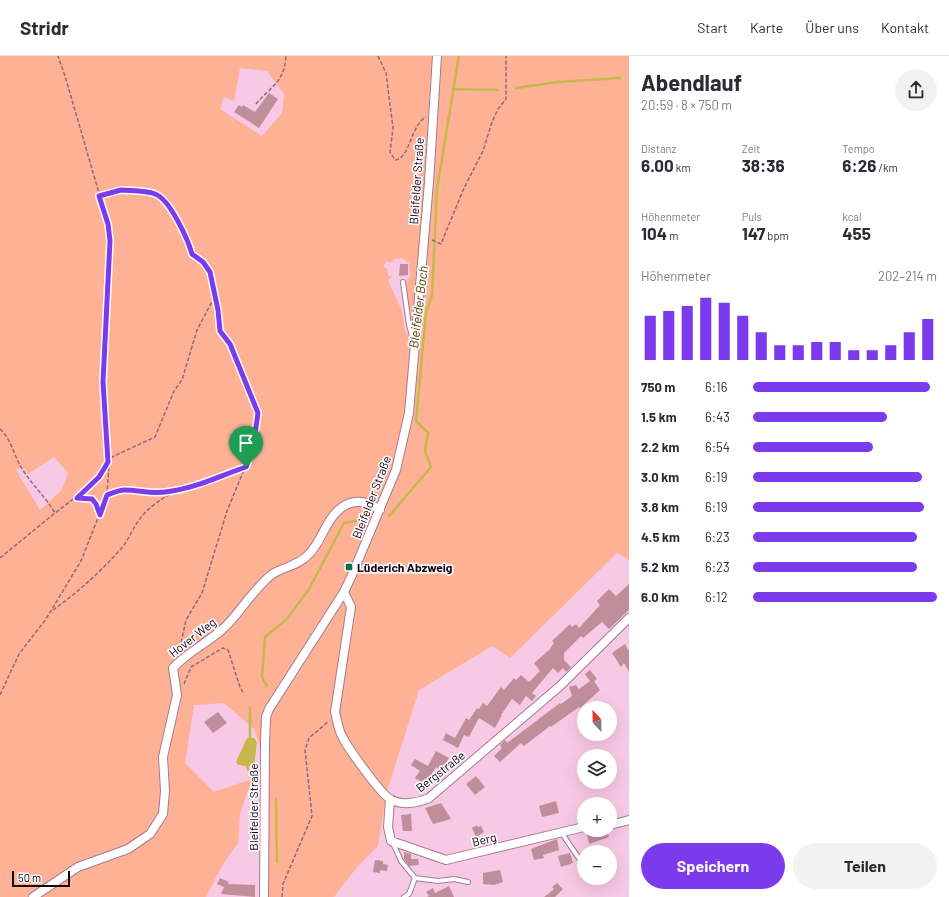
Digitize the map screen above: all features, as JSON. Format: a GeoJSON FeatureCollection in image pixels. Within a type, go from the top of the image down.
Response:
{"type":"FeatureCollection","features":[{"type":"Feature","properties":{"kind":"street","name":"Bleifelder Straße"},"geometry":{"type":"LineString","coordinates":[[264,897],[266,717],[274,699],[344,592],[396,470],[406,429],[424,238],[437,56]]}},
{"type":"Feature","properties":{"kind":"street","name":"Hover Weg"},"geometry":{"type":"LineString","coordinates":[[33,897],[78,866],[128,849],[150,834],[163,814],[165,791],[163,757],[177,695],[173,668],[183,657],[195,650],[224,628],[242,609],[262,583],[276,571],[308,556],[330,521],[341,508],[356,502],[370,503],[380,510]]}},
{"type":"Feature","properties":{"kind":"street"},"geometry":{"type":"LineString","coordinates":[[344,592],[351,607],[335,712],[336,718],[341,735],[353,753],[390,799],[388,827],[391,840]]}},
{"type":"Feature","properties":{"kind":"street","name":"Bergstraße"},"geometry":{"type":"LineString","coordinates":[[390,799],[413,803],[429,798],[560,686],[629,618]]}},
{"type":"Feature","properties":{"kind":"street"},"geometry":{"type":"LineString","coordinates":[[617,823],[629,820]]}},
{"type":"Feature","properties":{"kind":"street","name":"Berg"},"geometry":{"type":"LineString","coordinates":[[391,840],[446,860],[577,829]]}},
{"type":"Feature","properties":{"kind":"lane"},"geometry":{"type":"LineString","coordinates":[[403,282],[409,325],[415,345]]}},
{"type":"Feature","properties":{"kind":"lane"},"geometry":{"type":"LineString","coordinates":[[561,832],[577,856]]}},
{"type":"Feature","properties":{"kind":"lane"},"geometry":{"type":"LineString","coordinates":[[391,840],[401,861],[415,878],[438,881],[454,879],[468,882]]}},
{"type":"Feature","properties":{"kind":"lane"},"geometry":{"type":"LineString","coordinates":[[404,897],[410,894],[415,878]]}},
{"type":"Feature","properties":{"kind":"path"},"geometry":{"type":"LineString","coordinates":[[0,696],[19,654],[51,611],[81,561],[100,515],[107,495],[109,482],[103,382],[110,241],[108,224],[58,56]]}},
{"type":"Feature","properties":{"kind":"path"},"geometry":{"type":"LineString","coordinates":[[256,104],[282,77],[286,56]]}},
{"type":"Feature","properties":{"kind":"path"},"geometry":{"type":"LineString","coordinates":[[378,56],[386,73],[393,128],[390,152],[392,158],[395,160],[400,160],[405,155],[415,129],[422,119],[433,115]]}},
{"type":"Feature","properties":{"kind":"path"},"geometry":{"type":"LineString","coordinates":[[424,238],[441,244],[464,188],[483,151],[492,122],[498,109],[506,99],[506,56]]}},
{"type":"Feature","properties":{"kind":"path"},"geometry":{"type":"LineString","coordinates":[[99,196],[121,190],[142,191],[157,194],[176,216],[182,231],[189,242],[192,254],[203,262],[210,272],[220,331],[230,344],[258,413],[253,448],[227,511],[202,594],[186,620],[177,656]]}},
{"type":"Feature","properties":{"kind":"path"},"geometry":{"type":"LineString","coordinates":[[0,558],[55,513],[77,498],[99,477],[112,457],[155,437],[158,433],[174,392],[182,380],[197,330],[215,296]]}},
{"type":"Feature","properties":{"kind":"path"},"geometry":{"type":"LineString","coordinates":[[0,429],[10,444],[29,480],[48,500],[55,513]]}},
{"type":"Feature","properties":{"kind":"path"},"geometry":{"type":"LineString","coordinates":[[107,495],[124,490],[163,493],[198,486],[222,475],[246,467]]}},
{"type":"Feature","properties":{"kind":"path"},"geometry":{"type":"LineString","coordinates":[[51,611],[70,598],[121,550],[138,521],[153,505],[177,490]]}},
{"type":"Feature","properties":{"kind":"path"},"geometry":{"type":"LineString","coordinates":[[77,498],[92,499],[96,504],[100,515]]}},
{"type":"Feature","properties":{"kind":"path"},"geometry":{"type":"LineString","coordinates":[[183,686],[190,667],[223,648],[228,650],[240,687],[244,694]]}},
{"type":"Feature","properties":{"kind":"path"},"geometry":{"type":"LineString","coordinates":[[282,897],[283,884],[312,816],[305,750],[309,738],[319,727],[336,718]]}},
{"type":"Feature","properties":{"kind":"shaded area"},"geometry":{"type":"Polygon","coordinates":[[[0,56],[629,56],[629,560],[617,553],[510,658],[492,646],[419,690],[387,791],[378,846],[357,867],[334,897],[268,897],[266,765],[254,729],[224,703],[194,705],[185,763],[214,792],[252,779],[240,814],[238,843],[223,864],[206,897],[0,897],[0,56]],[[240,68],[234,101],[224,97],[220,109],[262,136],[282,113],[284,94],[267,71],[240,68]],[[402,258],[395,259],[391,263],[387,261],[383,266],[387,269],[388,276],[392,276],[388,280],[402,311],[405,332],[411,335],[412,326],[410,325],[406,283],[410,275],[409,263],[402,258]],[[54,457],[28,474],[22,466],[16,470],[40,510],[61,491],[68,473],[54,457]]]}},
{"type":"Feature","properties":{"kind":"shaded area"},"geometry":{"type":"Polygon","coordinates":[[[247,738],[254,738],[257,742],[254,767],[238,765],[236,762],[247,738]]]}},
{"type":"Feature","properties":{"kind":"building"},"geometry":{"type":"Polygon","coordinates":[[[269,93],[278,99],[259,128],[234,112],[239,105],[242,107],[243,105],[255,112],[269,93]]]}},
{"type":"Feature","properties":{"kind":"building"},"geometry":{"type":"Polygon","coordinates":[[[400,264],[408,264],[408,275],[399,276],[400,264]]]}},
{"type":"Feature","properties":{"kind":"building"},"geometry":{"type":"Polygon","coordinates":[[[629,584],[629,610],[609,629],[602,622],[583,638],[581,636],[564,653],[564,660],[571,667],[566,672],[563,668],[558,673],[553,668],[532,693],[536,696],[532,701],[526,696],[520,705],[512,699],[501,715],[495,728],[479,718],[469,737],[464,735],[458,748],[443,740],[446,733],[455,738],[466,718],[469,720],[477,708],[479,709],[483,703],[487,706],[501,687],[504,690],[514,678],[516,680],[521,675],[529,682],[540,671],[534,663],[549,650],[554,643],[552,641],[570,624],[572,627],[576,624],[579,628],[600,605],[597,601],[609,589],[616,596],[629,584]]]}},
{"type":"Feature","properties":{"kind":"building"},"geometry":{"type":"Polygon","coordinates":[[[625,644],[629,651],[629,672],[624,663],[621,667],[612,653],[625,644]]]}},
{"type":"Feature","properties":{"kind":"building"},"geometry":{"type":"Polygon","coordinates":[[[590,670],[597,679],[594,681],[600,690],[588,701],[577,701],[577,708],[551,727],[550,726],[524,746],[521,743],[500,762],[494,756],[502,748],[500,745],[505,740],[507,743],[560,703],[561,704],[572,696],[569,687],[576,685],[579,689],[590,681],[585,674],[590,670]]]}},
{"type":"Feature","properties":{"kind":"building"},"geometry":{"type":"Polygon","coordinates":[[[218,712],[227,723],[213,733],[204,722],[218,712]]]}},
{"type":"Feature","properties":{"kind":"building"},"geometry":{"type":"Polygon","coordinates":[[[436,751],[449,758],[442,770],[436,767],[425,784],[415,778],[420,771],[411,765],[415,759],[428,766],[436,751]]]}},
{"type":"Feature","properties":{"kind":"building"},"geometry":{"type":"Polygon","coordinates":[[[476,776],[485,787],[475,795],[466,784],[476,776]]]}},
{"type":"Feature","properties":{"kind":"building"},"geometry":{"type":"Polygon","coordinates":[[[556,801],[559,813],[542,817],[539,806],[556,801]]]}},
{"type":"Feature","properties":{"kind":"building"},"geometry":{"type":"Polygon","coordinates":[[[441,803],[451,819],[433,824],[425,808],[441,803]]]}},
{"type":"Feature","properties":{"kind":"building"},"geometry":{"type":"Polygon","coordinates":[[[411,814],[412,831],[403,831],[401,815],[411,814]]]}},
{"type":"Feature","properties":{"kind":"building"},"geometry":{"type":"Polygon","coordinates":[[[477,825],[478,827],[481,826],[484,832],[476,837],[472,828],[477,825]]]}},
{"type":"Feature","properties":{"kind":"building"},"geometry":{"type":"Polygon","coordinates":[[[588,837],[609,837],[589,844],[588,837]]]}},
{"type":"Feature","properties":{"kind":"building"},"geometry":{"type":"Polygon","coordinates":[[[557,839],[559,850],[543,855],[544,858],[534,860],[531,849],[557,839]]]}},
{"type":"Feature","properties":{"kind":"building"},"geometry":{"type":"Polygon","coordinates":[[[404,852],[411,854],[411,859],[418,859],[419,865],[409,866],[404,859],[404,852]]]}},
{"type":"Feature","properties":{"kind":"building"},"geometry":{"type":"Polygon","coordinates":[[[570,853],[573,863],[561,867],[558,856],[570,853]]]}},
{"type":"Feature","properties":{"kind":"building"},"geometry":{"type":"Polygon","coordinates":[[[375,860],[383,861],[383,864],[388,865],[387,871],[380,870],[380,873],[373,872],[375,860]]]}},
{"type":"Feature","properties":{"kind":"building"},"geometry":{"type":"Polygon","coordinates":[[[500,870],[503,882],[494,885],[483,884],[483,873],[500,870]]]}},
{"type":"Feature","properties":{"kind":"building"},"geometry":{"type":"Polygon","coordinates":[[[220,878],[229,882],[228,884],[255,885],[255,897],[221,894],[224,887],[217,884],[220,878]]]}},
{"type":"Feature","properties":{"kind":"building"},"geometry":{"type":"Polygon","coordinates":[[[557,883],[563,889],[555,897],[544,897],[554,889],[552,887],[557,883]]]}},
{"type":"Feature","properties":{"kind":"building"},"geometry":{"type":"Polygon","coordinates":[[[449,886],[454,897],[427,897],[429,896],[426,892],[433,888],[435,893],[449,886]]]}},
{"type":"Feature","properties":{"kind":"waterway","name":"Bleifelder Bach"},"geometry":{"type":"LineString","coordinates":[[389,516],[431,467],[425,451],[428,433],[416,421],[426,312],[432,295],[437,189],[459,56]]}},
{"type":"Feature","properties":{"kind":"waterway"},"geometry":{"type":"LineString","coordinates":[[516,88],[558,82],[620,78]]}},
{"type":"Feature","properties":{"kind":"waterway"},"geometry":{"type":"LineString","coordinates":[[453,89],[498,90]]}},
{"type":"Feature","properties":{"kind":"waterway","name":"Bleifelder Bach"},"geometry":{"type":"LineString","coordinates":[[267,686],[262,677],[265,637],[287,619],[309,589],[344,523],[361,520]]}},
{"type":"Feature","properties":{"kind":"waterway","name":"Bleifelder Bach"},"geometry":{"type":"LineString","coordinates":[[250,708],[250,741]]}},
{"type":"Feature","properties":{"kind":"waterway","name":"Bleifelder Bach"},"geometry":{"type":"LineString","coordinates":[[246,764],[258,794]]}},
{"type":"Feature","properties":{"kind":"waterway","name":"Bleifelder Bach"},"geometry":{"type":"LineString","coordinates":[[276,799],[277,862]]}},
{"type":"Feature","properties":{"kind":"place","name":"Lüderich Abzweig"},"geometry":{"type":"Point","coordinates":[349,567]}},
{"type":"Feature","properties":{"kind":"route"},"geometry":{"type":"LineString","coordinates":[[121,190],[142,191],[157,194],[176,216],[182,231],[189,242],[192,254],[203,262],[210,272],[218,310],[220,331],[230,344],[258,413],[253,448],[246,467],[222,475],[198,486],[163,493],[124,490],[107,495],[100,515],[96,504],[92,499],[77,498],[99,477],[104,471],[108,462],[103,382],[110,241],[108,224],[99,196],[121,190]]}}]}
